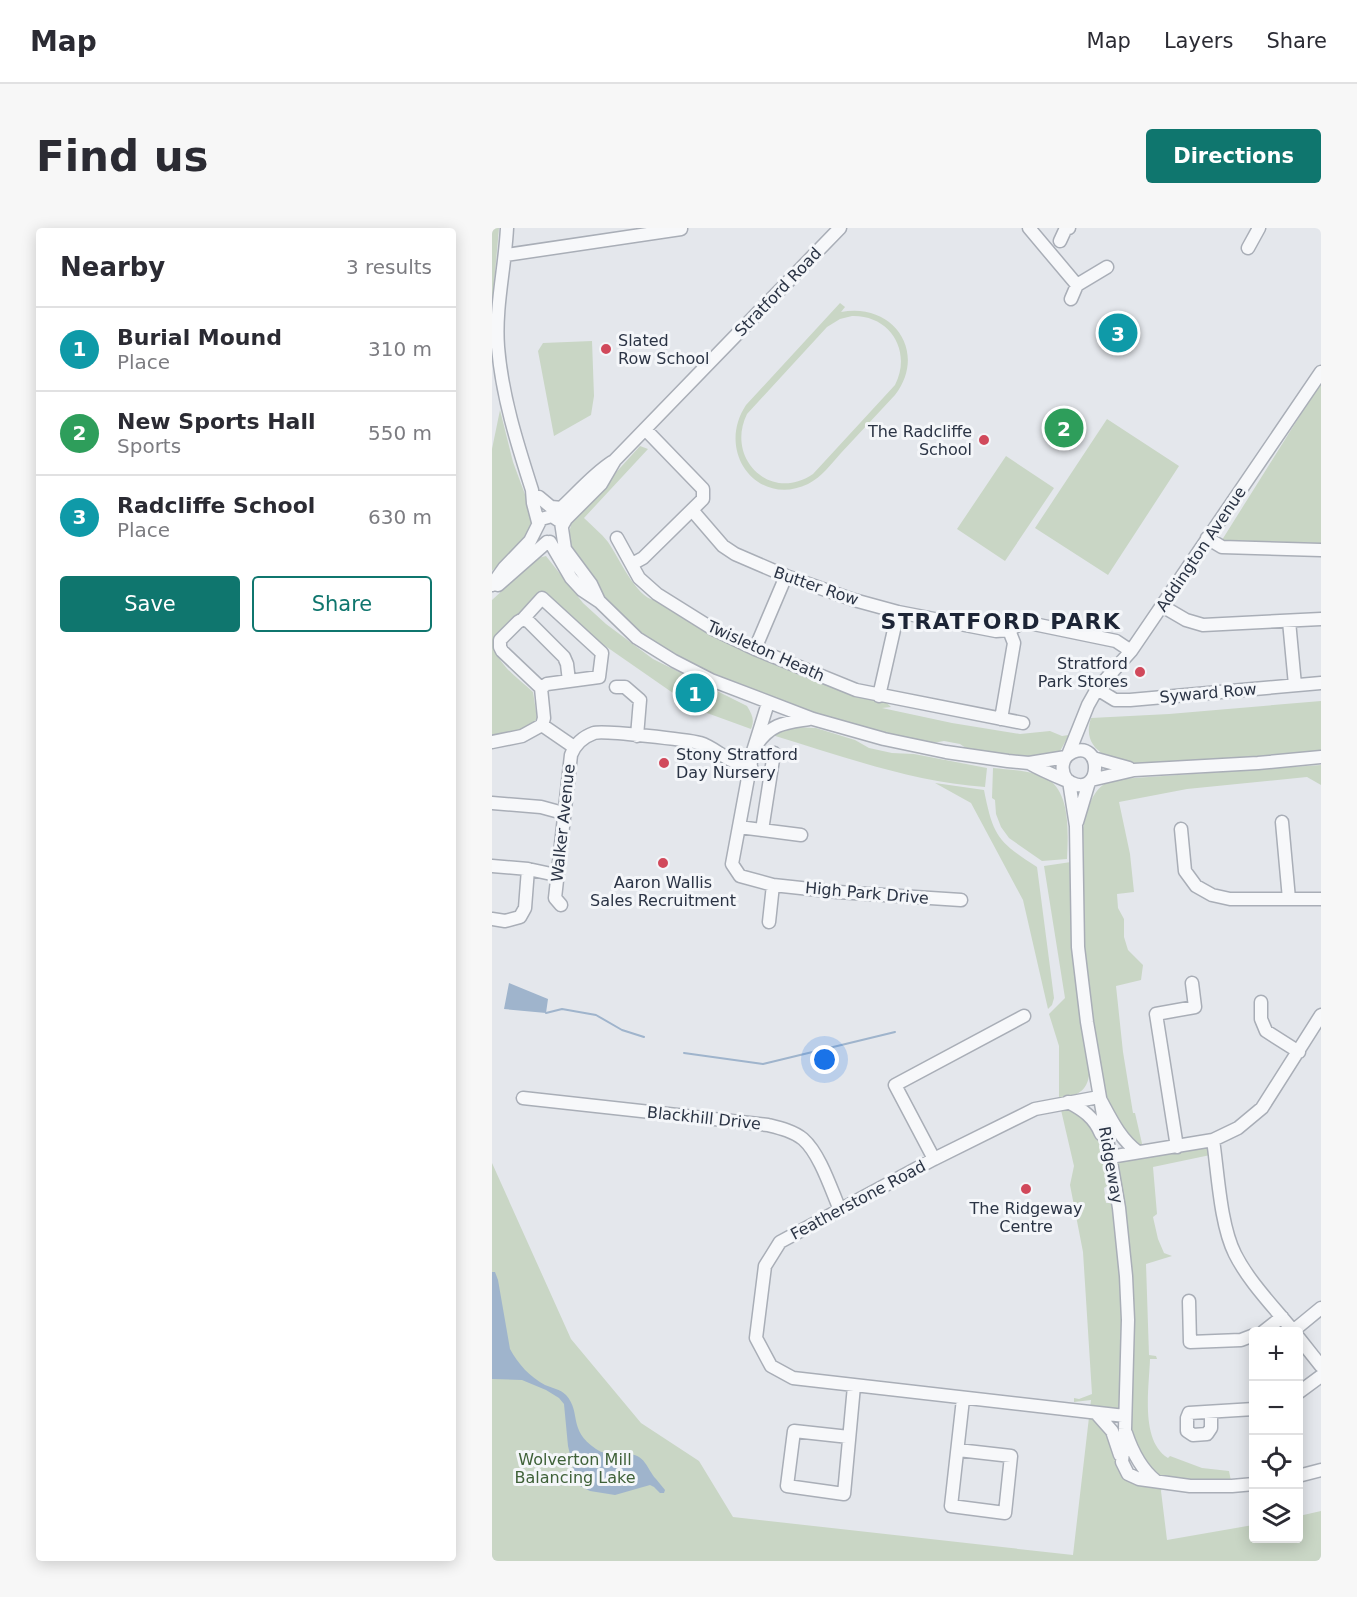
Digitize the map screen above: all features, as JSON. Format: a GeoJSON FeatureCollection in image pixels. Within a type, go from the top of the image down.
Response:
{"type":"FeatureCollection","features":[{"type":"Feature","properties":{"kind":"street"},"geometry":{"type":"LineString","coordinates":[[507,228],[506,255],[500,290],[498,346],[506,400],[536,494],[551,507],[562,508]]}},
{"type":"Feature","properties":{"kind":"street","name":"Stratford Road"},"geometry":{"type":"LineString","coordinates":[[492,587],[504,568],[530,541],[543,521],[562,508],[602,469],[615,460],[840,228]]}},
{"type":"Feature","properties":{"kind":"street"},"geometry":{"type":"LineString","coordinates":[[1029,228],[1077,285]]}},
{"type":"Feature","properties":{"kind":"street"},"geometry":{"type":"LineString","coordinates":[[1060,241],[1067,228]]}},
{"type":"Feature","properties":{"kind":"street"},"geometry":{"type":"LineString","coordinates":[[1248,248],[1259,228]]}},
{"type":"Feature","properties":{"kind":"street"},"geometry":{"type":"LineString","coordinates":[[506,255],[681,229]]}},
{"type":"Feature","properties":{"kind":"street"},"geometry":{"type":"LineString","coordinates":[[1071,299],[1077,285],[1107,267]]}},
{"type":"Feature","properties":{"kind":"street","name":"Addington Avenue"},"geometry":{"type":"LineString","coordinates":[[1067,756],[1088,705],[1097,690],[1131,651],[1321,372]]}},
{"type":"Feature","properties":{"kind":"street"},"geometry":{"type":"LineString","coordinates":[[632,564],[643,558],[703,499],[703,489],[645,429]]}},
{"type":"Feature","properties":{"kind":"street","name":"Stratford Road"},"geometry":{"type":"LineString","coordinates":[[562,530],[566,519],[601,484],[615,460]]}},
{"type":"Feature","properties":{"kind":"street"},"geometry":{"type":"LineString","coordinates":[[536,494],[533,503],[543,521],[540,538],[548,542],[571,578],[582,590],[600,602],[637,638],[711,680],[813,719],[884,739],[978,757],[1029,763],[1067,756]]}},
{"type":"Feature","properties":{"kind":"street","name":"Butter Row"},"geometry":{"type":"LineString","coordinates":[[692,510],[723,546],[735,554],[786,576],[854,600],[898,612],[996,631],[1009,630],[1024,622],[1116,641],[1131,651]]}},
{"type":"Feature","properties":{"kind":"street"},"geometry":{"type":"LineString","coordinates":[[543,521],[558,519],[565,549],[591,584],[600,602]]}},
{"type":"Feature","properties":{"kind":"street"},"geometry":{"type":"LineString","coordinates":[[548,542],[557,540],[562,530]]}},
{"type":"Feature","properties":{"kind":"street","name":"Twisleton Heath"},"geometry":{"type":"LineString","coordinates":[[617,538],[639,578],[657,594],[713,629],[755,649],[856,690],[1023,723]]}},
{"type":"Feature","properties":{"kind":"street"},"geometry":{"type":"LineString","coordinates":[[1207,538],[1222,547],[1321,550]]}},
{"type":"Feature","properties":{"kind":"street","name":"Stratford Road"},"geometry":{"type":"LineString","coordinates":[[492,587],[548,542]]}},
{"type":"Feature","properties":{"kind":"street"},"geometry":{"type":"LineString","coordinates":[[537,550],[548,553],[562,563]]}},
{"type":"Feature","properties":{"kind":"street"},"geometry":{"type":"LineString","coordinates":[[755,649],[786,576]]}},
{"type":"Feature","properties":{"kind":"street"},"geometry":{"type":"LineString","coordinates":[[492,742],[522,736],[542,725],[544,718],[541,688],[502,651],[500,640],[542,598],[602,653],[599,677],[547,684],[541,688]]}},
{"type":"Feature","properties":{"kind":"street"},"geometry":{"type":"LineString","coordinates":[[1162,606],[1186,620],[1203,625],[1321,619]]}},
{"type":"Feature","properties":{"kind":"street"},"geometry":{"type":"LineString","coordinates":[[879,696],[898,612]]}},
{"type":"Feature","properties":{"kind":"street"},"geometry":{"type":"LineString","coordinates":[[523,619],[529,622],[564,657],[569,681]]}},
{"type":"Feature","properties":{"kind":"street"},"geometry":{"type":"LineString","coordinates":[[1289,621],[1295,685]]}},
{"type":"Feature","properties":{"kind":"street"},"geometry":{"type":"LineString","coordinates":[[1001,719],[1014,643],[1009,630]]}},
{"type":"Feature","properties":{"kind":"street","name":"Syward Row"},"geometry":{"type":"LineString","coordinates":[[1097,690],[1115,700],[1130,700],[1321,683]]}},
{"type":"Feature","properties":{"kind":"street"},"geometry":{"type":"LineString","coordinates":[[616,687],[626,687],[640,700],[637,736]]}},
{"type":"Feature","properties":{"kind":"street","name":"High Park Drive"},"geometry":{"type":"LineString","coordinates":[[768,703],[753,751],[732,864],[734,870],[740,876],[773,885],[838,892],[961,900]]}},
{"type":"Feature","properties":{"kind":"street"},"geometry":{"type":"LineString","coordinates":[[753,751],[765,733],[780,723],[813,719]]}},
{"type":"Feature","properties":{"kind":"street"},"geometry":{"type":"LineString","coordinates":[[542,725],[574,747]]}},
{"type":"Feature","properties":{"kind":"street"},"geometry":{"type":"LineString","coordinates":[[1081,726],[1096,767],[1090,781]]}},
{"type":"Feature","properties":{"kind":"street","name":"Walker Avenue"},"geometry":{"type":"LineString","coordinates":[[561,905],[555,898],[563,813],[571,755],[574,747],[584,737],[596,732],[699,743],[717,750],[732,761],[751,766]]}},
{"type":"Feature","properties":{"kind":"street"},"geometry":{"type":"LineString","coordinates":[[1068,781],[1062,771],[1064,761],[1072,752],[1083,751],[1092,757],[1134,770]]}},
{"type":"Feature","properties":{"kind":"street"},"geometry":{"type":"LineString","coordinates":[[762,830],[774,753]]}},
{"type":"Feature","properties":{"kind":"street"},"geometry":{"type":"LineString","coordinates":[[1029,763],[1079,785],[1134,770],[1321,757]]}},
{"type":"Feature","properties":{"kind":"street","name":"Ridgeway"},"geometry":{"type":"LineString","coordinates":[[1068,781],[1076,826],[1078,947],[1087,1022],[1118,1201],[1126,1276],[1128,1320],[1122,1462]]}},
{"type":"Feature","properties":{"kind":"street","name":"Ridgeway"},"geometry":{"type":"LineString","coordinates":[[1076,826],[1090,781]]}},
{"type":"Feature","properties":{"kind":"street"},"geometry":{"type":"LineString","coordinates":[[492,803],[541,807],[563,813]]}},
{"type":"Feature","properties":{"kind":"street"},"geometry":{"type":"LineString","coordinates":[[1282,822],[1289,899]]}},
{"type":"Feature","properties":{"kind":"street"},"geometry":{"type":"LineString","coordinates":[[740,826],[801,835]]}},
{"type":"Feature","properties":{"kind":"street"},"geometry":{"type":"LineString","coordinates":[[1181,829],[1185,871],[1196,886],[1212,896],[1230,899],[1321,899]]}},
{"type":"Feature","properties":{"kind":"street"},"geometry":{"type":"LineString","coordinates":[[492,866],[556,874]]}},
{"type":"Feature","properties":{"kind":"street"},"geometry":{"type":"LineString","coordinates":[[492,919],[505,921],[520,917],[525,908],[528,869]]}},
{"type":"Feature","properties":{"kind":"street"},"geometry":{"type":"LineString","coordinates":[[769,922],[773,885]]}},
{"type":"Feature","properties":{"kind":"street"},"geometry":{"type":"LineString","coordinates":[[1177,1147],[1152,1010],[1195,1007],[1192,983]]}},
{"type":"Feature","properties":{"kind":"street"},"geometry":{"type":"LineString","coordinates":[[1260,1002],[1261,1019],[1266,1031],[1299,1052]]}},
{"type":"Feature","properties":{"kind":"street"},"geometry":{"type":"LineString","coordinates":[[1068,1102],[1084,1110],[1097,1124],[1110,1157],[1213,1140],[1238,1128],[1262,1108],[1321,1015]]}},
{"type":"Feature","properties":{"kind":"street"},"geometry":{"type":"LineString","coordinates":[[934,1159],[895,1085],[1024,1016]]}},
{"type":"Feature","properties":{"kind":"street"},"geometry":{"type":"LineString","coordinates":[[1099,1097],[1127,1144],[1138,1152]]}},
{"type":"Feature","properties":{"kind":"street","name":"Featherstone Road"},"geometry":{"type":"LineString","coordinates":[[1099,1097],[1035,1109],[934,1159],[780,1242],[765,1266],[756,1338],[771,1366],[793,1378],[1096,1413],[1125,1422]]}},
{"type":"Feature","properties":{"kind":"street","name":"Blackhill Drive"},"geometry":{"type":"LineString","coordinates":[[523,1098],[768,1125],[783,1129],[804,1140],[814,1151],[840,1210]]}},
{"type":"Feature","properties":{"kind":"street"},"geometry":{"type":"LineString","coordinates":[[1213,1140],[1227,1228],[1235,1255],[1290,1327]]}},
{"type":"Feature","properties":{"kind":"street"},"geometry":{"type":"LineString","coordinates":[[1189,1301],[1190,1342],[1241,1340],[1249,1337]]}},
{"type":"Feature","properties":{"kind":"street"},"geometry":{"type":"LineString","coordinates":[[1298,1327],[1321,1308]]}},
{"type":"Feature","properties":{"kind":"street"},"geometry":{"type":"LineString","coordinates":[[1269,1327],[1282,1317]]}},
{"type":"Feature","properties":{"kind":"street"},"geometry":{"type":"LineString","coordinates":[[1303,1343],[1321,1366]]}},
{"type":"Feature","properties":{"kind":"street"},"geometry":{"type":"LineString","coordinates":[[1303,1390],[1321,1376]]}},
{"type":"Feature","properties":{"kind":"street"},"geometry":{"type":"LineString","coordinates":[[849,1437],[794,1431],[788,1486],[844,1494],[854,1386]]}},
{"type":"Feature","properties":{"kind":"street"},"geometry":{"type":"LineString","coordinates":[[958,1450],[1011,1456],[1005,1513],[951,1506],[963,1399]]}},
{"type":"Feature","properties":{"kind":"street"},"geometry":{"type":"LineString","coordinates":[[1211,1412],[1249,1409]]}},
{"type":"Feature","properties":{"kind":"street"},"geometry":{"type":"LineString","coordinates":[[1096,1413],[1112,1431],[1122,1462],[1128,1474],[1133,1477],[1190,1486],[1249,1484]]}},
{"type":"Feature","properties":{"kind":"street"},"geometry":{"type":"LineString","coordinates":[[1125,1422],[1140,1463],[1156,1481]]}},
{"type":"Feature","properties":{"kind":"street"},"geometry":{"type":"LineString","coordinates":[[1303,1475],[1321,1470]]}},
{"type":"Feature","properties":{"kind":"green space"},"geometry":{"type":"Polygon","coordinates":[[[492,228],[499,228],[492,306],[492,228]]]}},
{"type":"Feature","properties":{"kind":"green space"},"geometry":{"type":"Polygon","coordinates":[[[840,303],[845,307],[841,312],[860,311],[876,315],[890,323],[900,334],[906,347],[908,362],[904,379],[895,395],[826,470],[808,484],[790,489],[773,488],[758,482],[747,471],[739,457],[736,441],[738,423],[746,405],[840,303]],[[852,316],[840,319],[827,327],[747,414],[742,431],[742,446],[747,460],[756,472],[768,480],[782,483],[797,482],[813,474],[895,385],[900,373],[899,348],[887,329],[866,317],[852,316]]]}},
{"type":"Feature","properties":{"kind":"green space"},"geometry":{"type":"Polygon","coordinates":[[[592,341],[594,396],[591,415],[554,436],[538,351],[543,343],[592,341]]]}},
{"type":"Feature","properties":{"kind":"green space"},"geometry":{"type":"Polygon","coordinates":[[[1321,382],[1321,543],[1222,540],[1321,382]]]}},
{"type":"Feature","properties":{"kind":"green space"},"geometry":{"type":"Polygon","coordinates":[[[500,410],[513,462],[533,516],[530,535],[492,571],[492,449],[500,410]]]}},
{"type":"Feature","properties":{"kind":"green space"},"geometry":{"type":"Polygon","coordinates":[[[1107,419],[1179,466],[1108,575],[1035,528],[1107,419]]]}},
{"type":"Feature","properties":{"kind":"green space"},"geometry":{"type":"Polygon","coordinates":[[[640,446],[648,449],[584,518],[608,542],[634,584],[647,597],[726,641],[803,677],[886,702],[891,707],[882,708],[1020,734],[1050,731],[1062,736],[1069,735],[1059,753],[1030,761],[976,755],[960,744],[944,741],[922,745],[860,730],[698,670],[648,640],[620,618],[592,581],[570,547],[569,533],[572,521],[640,446]]]}},
{"type":"Feature","properties":{"kind":"green space"},"geometry":{"type":"Polygon","coordinates":[[[1006,456],[1054,488],[1005,561],[957,529],[1006,456]]]}},
{"type":"Feature","properties":{"kind":"green space"},"geometry":{"type":"Polygon","coordinates":[[[546,556],[583,603],[606,624],[653,659],[747,706],[752,717],[751,729],[696,709],[588,634],[551,600],[518,622],[494,647],[506,667],[533,692],[537,718],[530,728],[492,737],[492,600],[538,558],[546,556]]]}},
{"type":"Feature","properties":{"kind":"green space"},"geometry":{"type":"Polygon","coordinates":[[[1321,701],[1321,751],[1142,765],[1107,756],[1091,742],[1089,731],[1091,718],[1321,701]]]}},
{"type":"Feature","properties":{"kind":"green space"},"geometry":{"type":"Polygon","coordinates":[[[795,727],[816,728],[855,740],[869,748],[892,753],[914,754],[987,768],[985,787],[904,774],[772,735],[780,730],[795,727]]]}},
{"type":"Feature","properties":{"kind":"green space"},"geometry":{"type":"Polygon","coordinates":[[[1321,765],[1321,785],[1307,777],[1187,789],[1119,802],[1130,854],[1134,892],[1117,894],[1118,908],[1124,919],[1124,937],[1128,950],[1143,965],[1141,980],[1116,986],[1123,1052],[1133,1113],[1135,1113],[1143,1148],[1122,1130],[1108,1104],[1085,972],[1083,829],[1090,803],[1096,791],[1101,787],[1108,782],[1120,779],[1321,765]]]}},
{"type":"Feature","properties":{"kind":"green space"},"geometry":{"type":"Polygon","coordinates":[[[993,768],[1035,774],[1048,779],[1055,786],[1061,794],[1067,816],[1067,859],[1042,861],[1009,838],[1001,827],[996,814],[995,800],[992,798],[993,768]]]}},
{"type":"Feature","properties":{"kind":"green space"},"geometry":{"type":"Polygon","coordinates":[[[935,783],[984,790],[994,828],[999,836],[1005,844],[1037,867],[1054,998],[1048,1009],[1023,900],[971,803],[935,783]]]}},
{"type":"Feature","properties":{"kind":"green space"},"geometry":{"type":"Polygon","coordinates":[[[1071,862],[1076,975],[1089,1076],[1082,1090],[1059,1099],[1059,1046],[1049,1014],[1065,998],[1044,866],[1071,862]]]}},
{"type":"Feature","properties":{"kind":"green space","name":"Wolverton Mill Balancing Lake"},"geometry":{"type":"Polygon","coordinates":[[[1061,1110],[1074,1112],[1084,1118],[1098,1137],[1106,1174],[1107,1186],[1104,1188],[1106,1203],[1116,1203],[1110,1157],[1213,1140],[1215,1154],[1153,1167],[1157,1214],[1153,1217],[1164,1253],[1172,1256],[1146,1264],[1149,1355],[1156,1356],[1157,1359],[1150,1359],[1148,1413],[1153,1440],[1168,1458],[1170,1456],[1202,1468],[1229,1471],[1232,1486],[1163,1482],[1161,1491],[1167,1540],[1249,1526],[1249,1543],[1303,1543],[1303,1515],[1321,1511],[1321,1561],[492,1561],[492,1163],[571,1339],[641,1423],[699,1461],[733,1517],[1073,1555],[1091,1400],[1074,1402],[1074,1398],[1079,1399],[1092,1394],[1083,1252],[1070,1185],[1074,1166],[1061,1110]],[[1098,1413],[1128,1474],[1149,1475],[1125,1416],[1098,1413]]]}},
{"type":"Feature","properties":{"kind":"water"},"geometry":{"type":"Polygon","coordinates":[[[509,983],[548,999],[546,1013],[504,1009],[509,983]]]}},
{"type":"Feature","properties":{"kind":"water"},"geometry":{"type":"Polygon","coordinates":[[[492,1272],[495,1272],[498,1280],[510,1349],[521,1365],[540,1382],[566,1395],[571,1402],[581,1435],[587,1442],[604,1453],[638,1456],[665,1490],[664,1493],[660,1493],[650,1485],[615,1495],[590,1491],[580,1486],[576,1480],[568,1446],[564,1404],[546,1390],[522,1380],[492,1379],[492,1272]]]}},
{"type":"Feature","properties":{"kind":"waterway"},"geometry":{"type":"LineString","coordinates":[[546,1013],[562,1009],[596,1015],[622,1030],[644,1037]]}},
{"type":"Feature","properties":{"kind":"waterway"},"geometry":{"type":"LineString","coordinates":[[684,1053],[763,1064],[895,1032]]}},
{"type":"Feature","properties":{"kind":"place","name":"Radcliffe School"},"geometry":{"type":"Point","coordinates":[1118,333]}},
{"type":"Feature","properties":{"kind":"place","name":"Slated Row School"},"geometry":{"type":"Point","coordinates":[606,349]}},
{"type":"Feature","properties":{"kind":"place","name":"New Sports Hall"},"geometry":{"type":"Point","coordinates":[1064,428]}},
{"type":"Feature","properties":{"kind":"place","name":"The Radcliffe School"},"geometry":{"type":"Point","coordinates":[984,440]}},
{"type":"Feature","properties":{"kind":"place","name":"Stratford Park Stores"},"geometry":{"type":"Point","coordinates":[1140,672]}},
{"type":"Feature","properties":{"kind":"place","name":"Burial Mound"},"geometry":{"type":"Point","coordinates":[695,693]}},
{"type":"Feature","properties":{"kind":"place","name":"Stony Stratford Day Nursery"},"geometry":{"type":"Point","coordinates":[664,763]}},
{"type":"Feature","properties":{"kind":"place","name":"Aaron Wallis Sales Recruitment"},"geometry":{"type":"Point","coordinates":[663,863]}},
{"type":"Feature","properties":{"kind":"place","name":"The Ridgeway Centre"},"geometry":{"type":"Point","coordinates":[1026,1189]}},
{"type":"Feature","properties":{"kind":"district","name":"STRATFORD PARK"},"geometry":{"type":"Point","coordinates":[1001,621]}}]}
